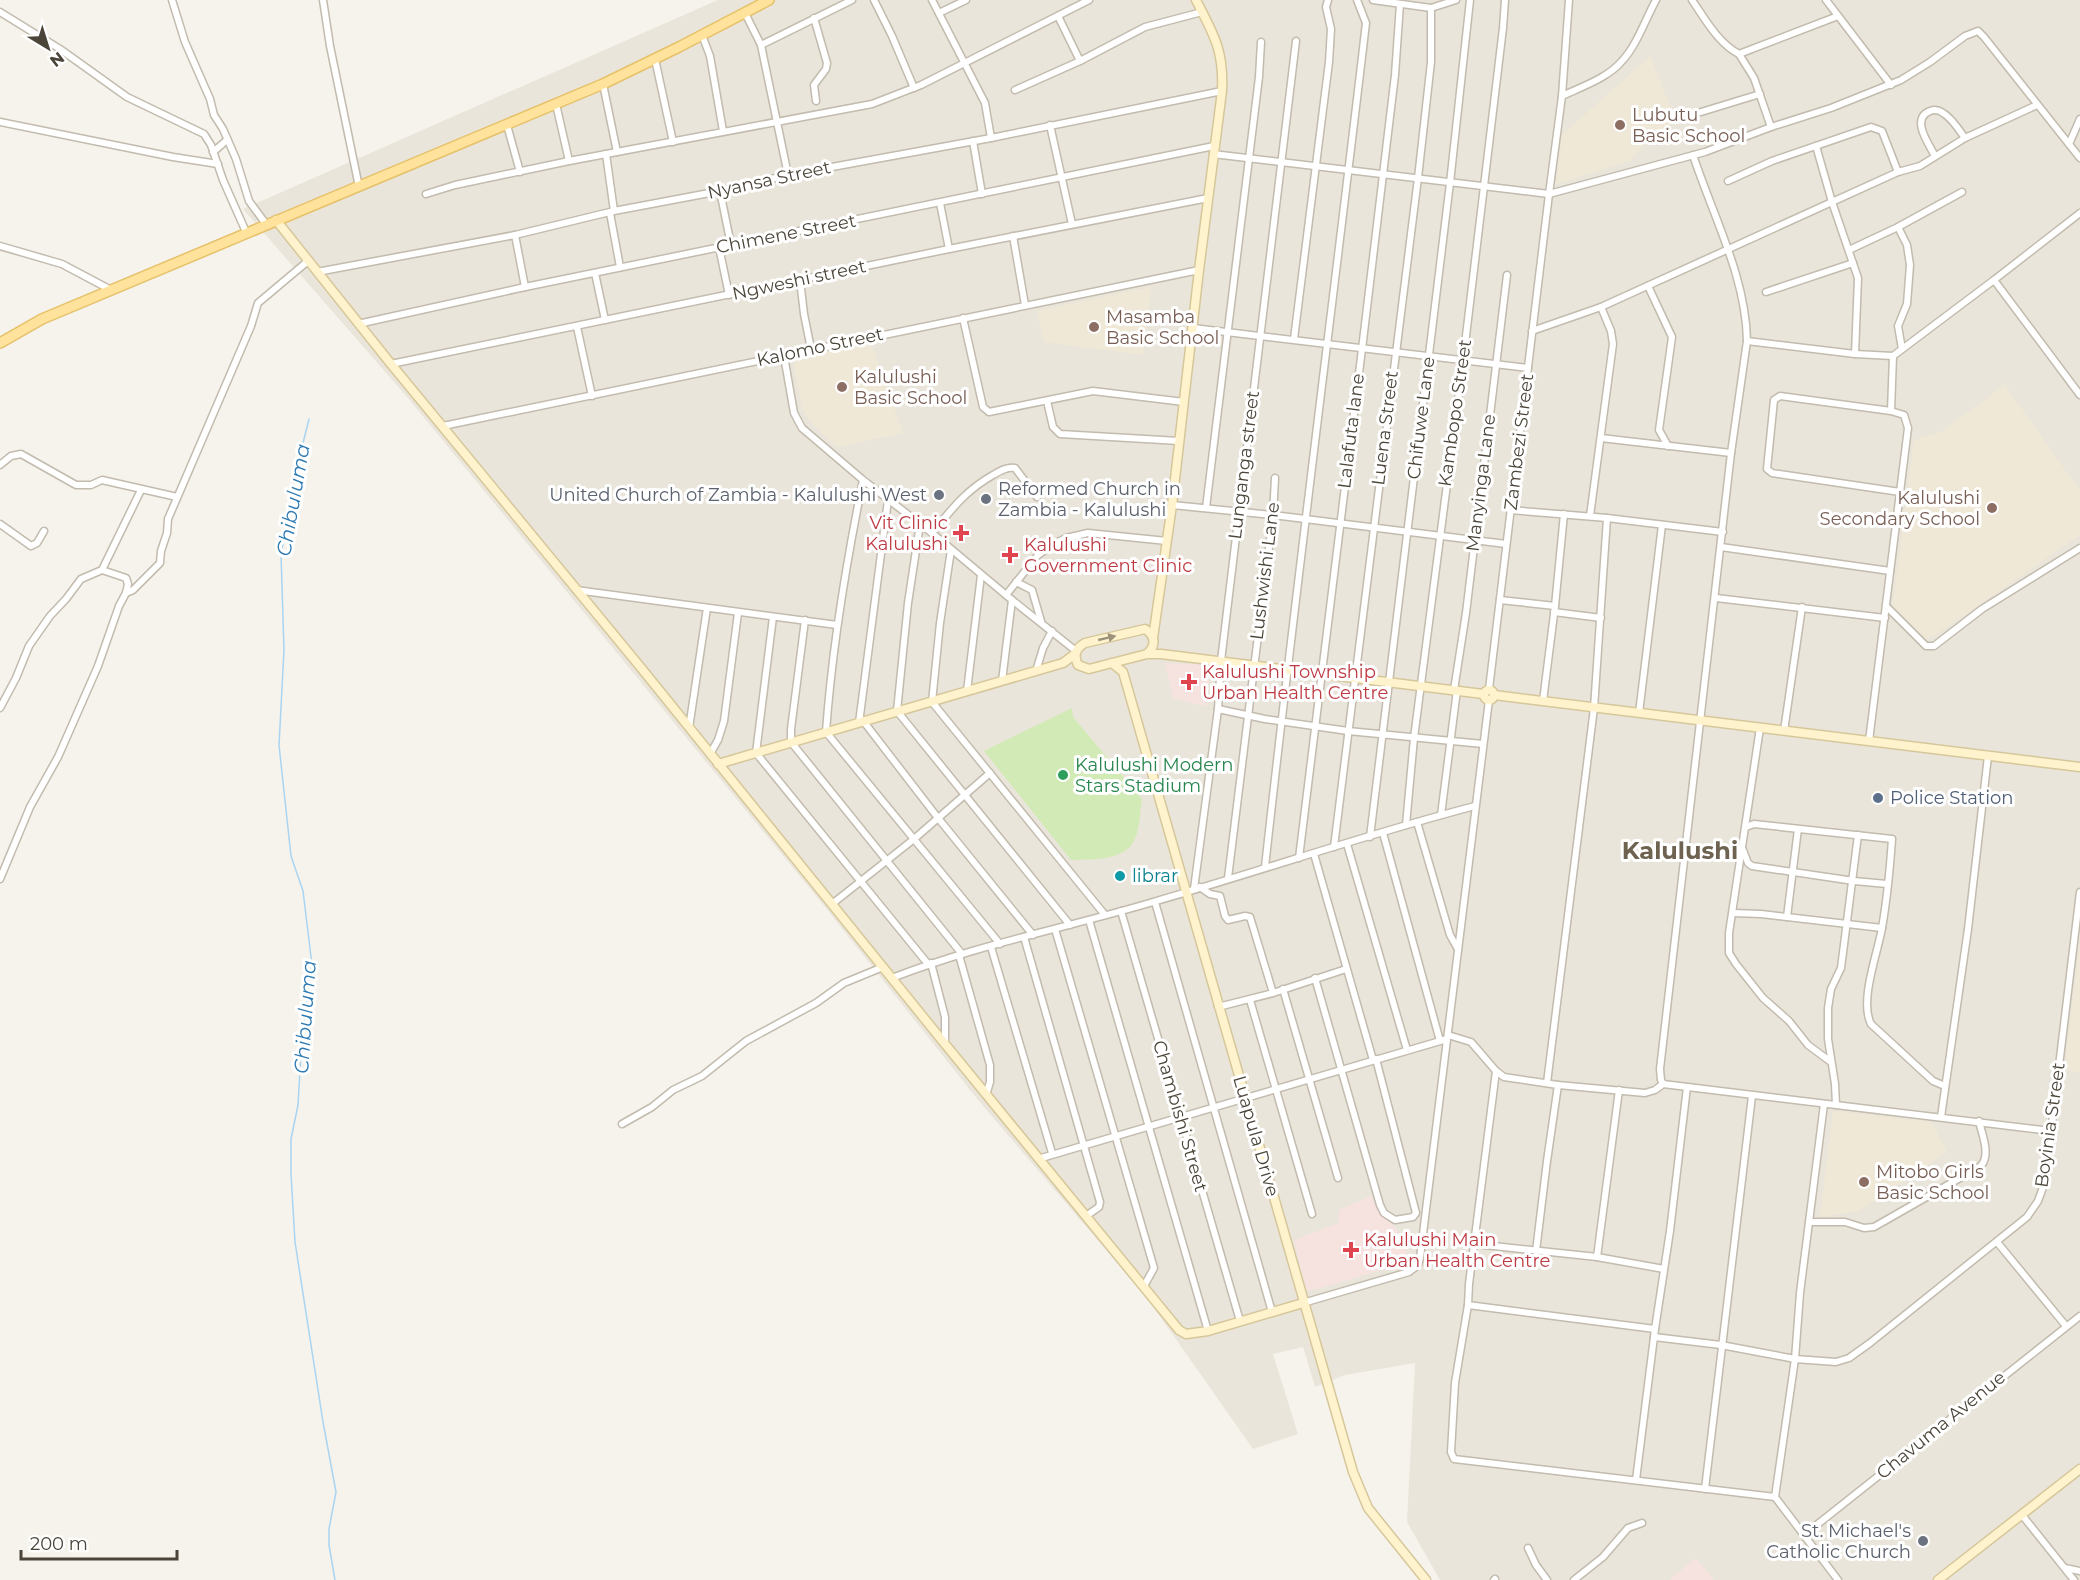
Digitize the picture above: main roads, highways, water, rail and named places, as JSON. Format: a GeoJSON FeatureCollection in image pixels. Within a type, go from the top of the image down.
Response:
{"type":"FeatureCollection","features":[{"type":"Feature","properties":{"kind":"main road"},"geometry":{"type":"LineString","coordinates":[[0,343],[42,319],[603,84],[769,0]]}},
{"type":"Feature","properties":{"kind":"waterway","name":"Chibuluma"},"geometry":{"type":"LineString","coordinates":[[309,419],[297,467],[281,554],[284,650],[279,745],[291,856],[303,891],[312,965],[302,1035],[298,1105],[291,1139],[291,1174],[295,1242],[336,1492],[329,1529],[329,1545],[335,1580]]}},
{"type":"Feature","properties":{"kind":"place","name":"Lubutu Basic School"},"geometry":{"type":"Point","coordinates":[1620,125]}},
{"type":"Feature","properties":{"kind":"place","name":"Masamba Basic School"},"geometry":{"type":"Point","coordinates":[1094,327]}},
{"type":"Feature","properties":{"kind":"place","name":"Kalulushi Basic School"},"geometry":{"type":"Point","coordinates":[842,387]}},
{"type":"Feature","properties":{"kind":"place","name":"United Church of Zambia - Kalulushi West"},"geometry":{"type":"Point","coordinates":[939,495]}},
{"type":"Feature","properties":{"kind":"place","name":"Reformed Church in Zambia - Kalulushi"},"geometry":{"type":"Point","coordinates":[986,499]}},
{"type":"Feature","properties":{"kind":"place","name":"Kalulushi Secondary School"},"geometry":{"type":"Point","coordinates":[1992,508]}},
{"type":"Feature","properties":{"kind":"place","name":"Vit Clinic Kalulushi"},"geometry":{"type":"Point","coordinates":[961,533]}},
{"type":"Feature","properties":{"kind":"place","name":"Kalulushi Government Clinic"},"geometry":{"type":"Point","coordinates":[1010,555]}},
{"type":"Feature","properties":{"kind":"place","name":"Kalulushi Township Urban Health Centre"},"geometry":{"type":"Point","coordinates":[1189,682]}},
{"type":"Feature","properties":{"kind":"place","name":"Kalulushi Modern Stars Stadium"},"geometry":{"type":"Point","coordinates":[1063,775]}},
{"type":"Feature","properties":{"kind":"place","name":"Police Station"},"geometry":{"type":"Point","coordinates":[1878,798]}},
{"type":"Feature","properties":{"kind":"place","name":"librar"},"geometry":{"type":"Point","coordinates":[1120,876]}},
{"type":"Feature","properties":{"kind":"place","name":"Mitobo Girls Basic School"},"geometry":{"type":"Point","coordinates":[1864,1182]}},
{"type":"Feature","properties":{"kind":"place","name":"Kalulushi Main Urban Health Centre"},"geometry":{"type":"Point","coordinates":[1351,1250]}},
{"type":"Feature","properties":{"kind":"place","name":"St. Michael's Catholic Church"},"geometry":{"type":"Point","coordinates":[1923,1541]}},
{"type":"Feature","properties":{"kind":"district","name":"Kalulushi"},"geometry":{"type":"Point","coordinates":[1680,850]}}]}
